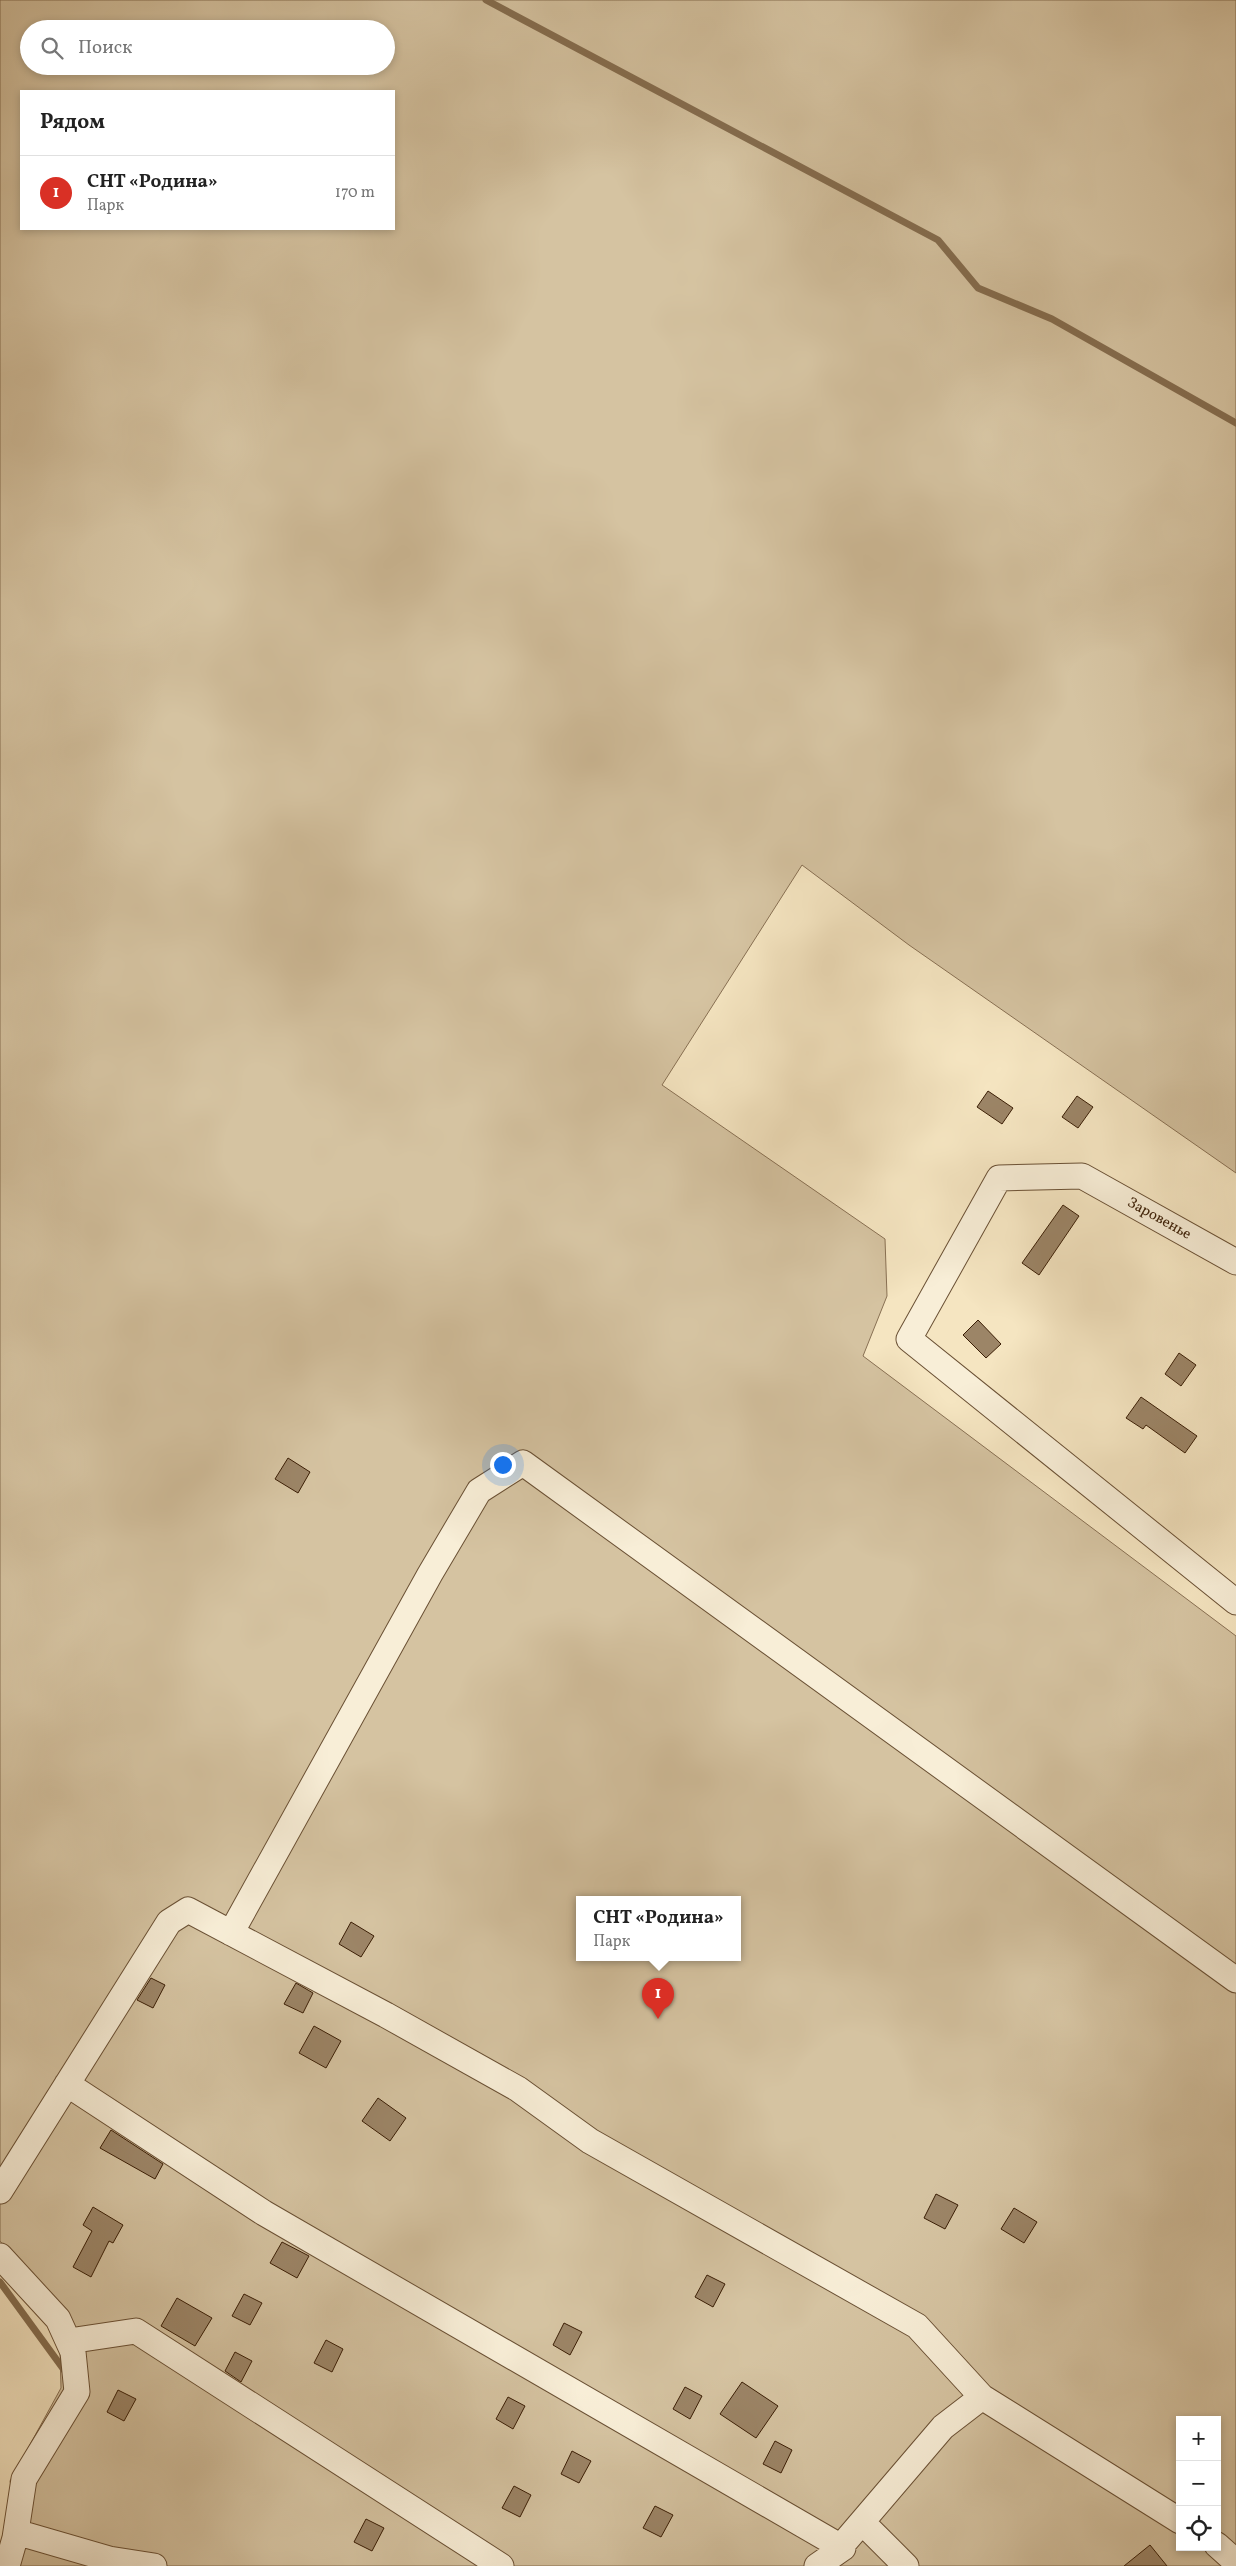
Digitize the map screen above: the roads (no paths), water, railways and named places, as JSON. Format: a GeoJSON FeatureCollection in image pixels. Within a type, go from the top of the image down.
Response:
{"type":"FeatureCollection","features":[{"type":"Feature","properties":{"kind":"street","name":"Заровенье"},"geometry":{"type":"LineString","coordinates":[[1236,1262],[1082,1176],[1000,1178],[909,1339],[1236,1602]]}},
{"type":"Feature","properties":{"kind":"street"},"geometry":{"type":"LineString","coordinates":[[231,1933],[430,1574],[479,1491],[522,1462],[1236,1980]]}},
{"type":"Feature","properties":{"kind":"street"},"geometry":{"type":"LineString","coordinates":[[0,2190],[169,1922],[188,1910],[386,2015],[518,2089],[590,2141],[917,2326],[982,2397],[1176,2519]]}},
{"type":"Feature","properties":{"kind":"street"},"geometry":{"type":"LineString","coordinates":[[67,2084],[264,2213],[843,2548]]}},
{"type":"Feature","properties":{"kind":"street"},"geometry":{"type":"LineString","coordinates":[[0,2256],[58,2319],[73,2352],[77,2392],[24,2479],[16,2532],[7,2566]]}},
{"type":"Feature","properties":{"kind":"street"},"geometry":{"type":"LineString","coordinates":[[68,2341],[136,2331],[501,2566]]}},
{"type":"Feature","properties":{"kind":"street"},"geometry":{"type":"LineString","coordinates":[[817,2566],[843,2548],[843,2544],[943,2427],[982,2397]]}},
{"type":"Feature","properties":{"kind":"street"},"geometry":{"type":"LineString","coordinates":[[862,2522],[906,2566]]}},
{"type":"Feature","properties":{"kind":"street"},"geometry":{"type":"LineString","coordinates":[[16,2532],[109,2559],[154,2566]]}},
{"type":"Feature","properties":{"kind":"street"},"geometry":{"type":"LineString","coordinates":[[1221,2549],[1236,2562]]}},
{"type":"Feature","properties":{"kind":"waterway"},"geometry":{"type":"LineString","coordinates":[[486,0],[938,240],[978,288],[1052,319],[1236,423]]}},
{"type":"Feature","properties":{"kind":"waterway"},"geometry":{"type":"LineString","coordinates":[[0,2282],[67,2374]]}},
{"type":"Feature","properties":{"kind":"place","name":"СНТ «Родина»"},"geometry":{"type":"Point","coordinates":[658,2019]}}]}
